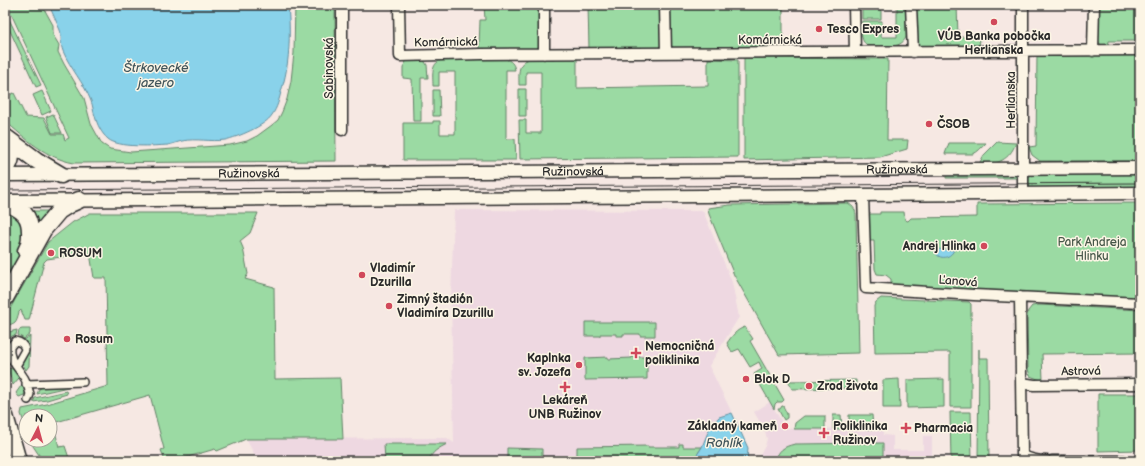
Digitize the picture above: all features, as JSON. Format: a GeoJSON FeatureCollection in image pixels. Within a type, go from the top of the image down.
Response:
{"type":"FeatureCollection","features":[{"type":"Feature","properties":{"kind":"main road"},"geometry":{"type":"LineString","coordinates":[[5,137],[36,160],[61,175]]}},
{"type":"Feature","properties":{"kind":"main road"},"geometry":{"type":"LineString","coordinates":[[5,143],[10,149],[11,155],[9,165],[5,170]]}},
{"type":"Feature","properties":{"kind":"main road"},"geometry":{"type":"LineString","coordinates":[[5,298],[46,227],[59,211],[79,200]]}},
{"type":"Feature","properties":{"kind":"main road"},"geometry":{"type":"LineString","coordinates":[[5,201],[22,210],[28,220],[30,229],[30,242],[28,248],[5,284]]}},
{"type":"Feature","properties":{"kind":"main road"},"geometry":{"type":"LineString","coordinates":[[5,416],[18,461]]}},
{"type":"Feature","properties":{"kind":"street","name":"Sabinovská"},"geometry":{"type":"LineString","coordinates":[[342,5],[342,130]]}},
{"type":"Feature","properties":{"kind":"street","name":"Komárnická"},"geometry":{"type":"LineString","coordinates":[[399,5],[400,56],[1140,50]]}},
{"type":"Feature","properties":{"kind":"street"},"geometry":{"type":"LineString","coordinates":[[544,5],[544,54]]}},
{"type":"Feature","properties":{"kind":"street"},"geometry":{"type":"LineString","coordinates":[[666,5],[666,53]]}},
{"type":"Feature","properties":{"kind":"street"},"geometry":{"type":"LineString","coordinates":[[854,5],[855,52]]}},
{"type":"Feature","properties":{"kind":"street"},"geometry":{"type":"LineString","coordinates":[[911,5],[913,52]]}},
{"type":"Feature","properties":{"kind":"street","name":"Herlianska"},"geometry":{"type":"LineString","coordinates":[[1023,5],[1023,194]]}},
{"type":"Feature","properties":{"kind":"street"},"geometry":{"type":"LineString","coordinates":[[1093,51],[1094,5]]}},
{"type":"Feature","properties":{"kind":"street","name":"Ružinovská"},"geometry":{"type":"LineString","coordinates":[[5,175],[1140,168]]}},
{"type":"Feature","properties":{"kind":"street","name":"Ružinovská"},"geometry":{"type":"LineString","coordinates":[[5,201],[1140,194]]}},
{"type":"Feature","properties":{"kind":"street","name":"Ľanová"},"geometry":{"type":"LineString","coordinates":[[863,195],[866,288],[1140,303]]}},
{"type":"Feature","properties":{"kind":"street"},"geometry":{"type":"LineString","coordinates":[[1020,297],[1022,454],[1026,458],[1033,460],[1047,461]]}},
{"type":"Feature","properties":{"kind":"street"},"geometry":{"type":"LineString","coordinates":[[16,366],[24,377],[30,394],[28,400]]}},
{"type":"Feature","properties":{"kind":"street"},"geometry":{"type":"LineString","coordinates":[[26,384],[83,382]]}},
{"type":"Feature","properties":{"kind":"street","name":"Astrová"},"geometry":{"type":"LineString","coordinates":[[1022,383],[1034,385],[1140,384]]}},
{"type":"Feature","properties":{"kind":"street"},"geometry":{"type":"LineString","coordinates":[[1052,461],[1124,461]]}},
{"type":"Feature","properties":{"kind":"shaded area"},"geometry":{"type":"Polygon","coordinates":[[[454,210],[703,211],[732,282],[739,317],[709,366],[732,413],[719,417],[693,461],[258,461],[246,439],[447,438],[454,443],[451,297],[454,210]]]}},
{"type":"Feature","properties":{"kind":"shaded area","name":"Poliklinika Ružinov"},"geometry":{"type":"Polygon","coordinates":[[[770,402],[786,428],[883,428],[883,435],[893,436],[893,450],[923,450],[923,436],[932,436],[932,461],[883,461],[883,443],[795,444],[778,453],[774,461],[757,461],[767,439],[765,431],[754,412],[770,402]]]}},
{"type":"Feature","properties":{"kind":"green space"},"geometry":{"type":"Polygon","coordinates":[[[7,5],[42,5],[53,25],[53,35],[59,45],[58,52],[84,98],[91,124],[102,144],[110,149],[131,152],[230,145],[247,141],[257,136],[278,120],[287,99],[291,81],[294,53],[295,5],[335,5],[336,161],[74,163],[54,157],[37,147],[5,121],[5,100],[14,93],[26,117],[44,118],[52,134],[63,134],[65,140],[69,138],[7,5]]]}},
{"type":"Feature","properties":{"kind":"green space"},"geometry":{"type":"Polygon","coordinates":[[[484,5],[541,5],[542,53],[483,53],[479,48],[480,20],[485,20],[484,5]]]}},
{"type":"Feature","properties":{"kind":"green space"},"geometry":{"type":"Polygon","coordinates":[[[588,5],[663,5],[663,49],[589,49],[588,5]]]}},
{"type":"Feature","properties":{"kind":"green space"},"geometry":{"type":"Polygon","coordinates":[[[667,5],[783,5],[783,49],[668,50],[667,5]]]}},
{"type":"Feature","properties":{"kind":"green space"},"geometry":{"type":"Polygon","coordinates":[[[862,5],[881,5],[881,19],[862,19],[862,5]]]}},
{"type":"Feature","properties":{"kind":"green space"},"geometry":{"type":"Polygon","coordinates":[[[897,5],[906,5],[906,37],[904,41],[896,46],[885,47],[870,46],[866,44],[862,36],[862,21],[882,21],[881,37],[897,37],[897,5]]]}},
{"type":"Feature","properties":{"kind":"green space"},"geometry":{"type":"Polygon","coordinates":[[[916,5],[957,5],[958,37],[980,37],[979,48],[916,48],[916,5]]]}},
{"type":"Feature","properties":{"kind":"green space"},"geometry":{"type":"Polygon","coordinates":[[[1097,5],[1140,5],[1140,41],[1109,41],[1108,47],[1101,45],[1097,39],[1097,5]]]}},
{"type":"Feature","properties":{"kind":"green space"},"geometry":{"type":"Polygon","coordinates":[[[8,17],[41,85],[36,87],[5,20],[5,18],[8,17]]]}},
{"type":"Feature","properties":{"kind":"green space"},"geometry":{"type":"Polygon","coordinates":[[[1140,53],[1140,161],[1040,161],[1032,155],[1029,147],[1036,146],[1037,54],[1140,53]]]}},
{"type":"Feature","properties":{"kind":"green space"},"geometry":{"type":"Polygon","coordinates":[[[577,58],[577,88],[708,86],[708,59],[738,60],[738,157],[520,159],[519,120],[526,120],[526,133],[541,133],[541,72],[526,72],[526,85],[519,85],[519,73],[521,66],[530,59],[577,58]]]}},
{"type":"Feature","properties":{"kind":"green space"},"geometry":{"type":"Polygon","coordinates":[[[744,58],[888,59],[887,140],[908,140],[907,149],[880,157],[744,160],[744,58]]]}},
{"type":"Feature","properties":{"kind":"green space"},"geometry":{"type":"Polygon","coordinates":[[[423,59],[427,65],[428,78],[421,78],[421,121],[413,121],[412,79],[403,78],[403,67],[407,60],[423,59]]]}},
{"type":"Feature","properties":{"kind":"green space"},"geometry":{"type":"Polygon","coordinates":[[[445,59],[504,59],[509,60],[513,64],[515,70],[506,70],[506,139],[515,139],[516,160],[403,160],[403,123],[433,123],[433,121],[440,121],[440,134],[455,134],[455,72],[439,72],[439,86],[433,86],[433,69],[437,63],[445,59]]]}},
{"type":"Feature","properties":{"kind":"green space"},"geometry":{"type":"Polygon","coordinates":[[[519,89],[526,89],[526,116],[519,116],[519,89]]]}},
{"type":"Feature","properties":{"kind":"green space"},"geometry":{"type":"Polygon","coordinates":[[[433,90],[439,90],[440,116],[433,116],[433,90]]]}},
{"type":"Feature","properties":{"kind":"green space"},"geometry":{"type":"Polygon","coordinates":[[[42,91],[51,111],[42,115],[33,95],[42,91]]]}},
{"type":"Feature","properties":{"kind":"green space"},"geometry":{"type":"Polygon","coordinates":[[[53,114],[62,133],[52,133],[46,117],[53,114]]]}},
{"type":"Feature","properties":{"kind":"green space"},"geometry":{"type":"Polygon","coordinates":[[[997,142],[1016,143],[1007,157],[1003,160],[981,164],[980,162],[984,155],[997,142]]]}},
{"type":"Feature","properties":{"kind":"green space"},"geometry":{"type":"Polygon","coordinates":[[[949,143],[986,143],[973,154],[945,154],[949,143]]]}},
{"type":"Feature","properties":{"kind":"green space"},"geometry":{"type":"Polygon","coordinates":[[[1140,173],[1140,188],[1029,189],[1029,174],[1140,173]]]}},
{"type":"Feature","properties":{"kind":"green space"},"geometry":{"type":"Polygon","coordinates":[[[946,174],[1012,174],[1017,178],[946,178],[946,174]]]}},
{"type":"Feature","properties":{"kind":"green space"},"geometry":{"type":"Polygon","coordinates":[[[848,203],[854,209],[856,215],[859,353],[779,355],[734,275],[709,214],[708,208],[730,205],[848,203]]]}},
{"type":"Feature","properties":{"kind":"green space","name":"Park Andreja Hlinku"},"geometry":{"type":"Polygon","coordinates":[[[1140,203],[1140,298],[891,285],[891,279],[886,275],[877,274],[875,269],[874,241],[870,241],[868,214],[880,214],[880,212],[904,212],[905,220],[908,221],[911,218],[977,217],[977,204],[1140,203]]]}},
{"type":"Feature","properties":{"kind":"green space"},"geometry":{"type":"Polygon","coordinates":[[[5,211],[55,211],[5,291],[5,211]]]}},
{"type":"Feature","properties":{"kind":"green space"},"geometry":{"type":"Polygon","coordinates":[[[90,213],[258,213],[250,233],[240,241],[243,248],[248,274],[245,279],[274,287],[275,379],[340,378],[343,439],[246,439],[217,451],[215,449],[174,461],[165,461],[161,450],[164,449],[150,395],[58,422],[58,408],[27,408],[47,404],[108,386],[106,278],[94,278],[90,253],[47,259],[44,262],[29,320],[25,320],[21,310],[13,323],[5,326],[5,318],[48,242],[73,222],[90,213]]]}},
{"type":"Feature","properties":{"kind":"green space"},"geometry":{"type":"Polygon","coordinates":[[[881,298],[969,302],[971,304],[971,407],[950,407],[950,352],[875,353],[874,306],[881,298]]]}},
{"type":"Feature","properties":{"kind":"green space"},"geometry":{"type":"Polygon","coordinates":[[[1039,305],[1140,310],[1140,353],[1042,354],[1043,380],[1030,376],[1028,369],[1027,316],[1028,311],[1032,306],[1039,305]]]}},
{"type":"Feature","properties":{"kind":"green space"},"geometry":{"type":"Polygon","coordinates":[[[585,322],[655,322],[655,336],[640,336],[640,334],[623,334],[623,336],[616,336],[616,334],[600,334],[600,336],[585,336],[585,322]]]}},
{"type":"Feature","properties":{"kind":"green space"},"geometry":{"type":"Polygon","coordinates":[[[745,327],[753,339],[750,341],[784,400],[782,402],[777,402],[774,409],[754,374],[762,369],[759,362],[750,367],[739,349],[732,352],[727,343],[737,332],[745,327]]]}},
{"type":"Feature","properties":{"kind":"green space"},"geometry":{"type":"Polygon","coordinates":[[[30,329],[30,334],[24,339],[18,335],[19,330],[30,329]]]}},
{"type":"Feature","properties":{"kind":"green space"},"geometry":{"type":"Polygon","coordinates":[[[17,330],[16,335],[12,336],[5,342],[5,333],[17,330]]]}},
{"type":"Feature","properties":{"kind":"green space"},"geometry":{"type":"Polygon","coordinates":[[[30,336],[29,366],[26,370],[22,363],[27,349],[24,340],[30,336]]]}},
{"type":"Feature","properties":{"kind":"green space"},"geometry":{"type":"Polygon","coordinates":[[[979,349],[979,358],[988,358],[989,461],[978,461],[979,349]]]}},
{"type":"Feature","properties":{"kind":"green space"},"geometry":{"type":"Polygon","coordinates":[[[608,357],[608,359],[647,357],[647,379],[585,380],[585,358],[608,357]]]}},
{"type":"Feature","properties":{"kind":"green space"},"geometry":{"type":"Polygon","coordinates":[[[8,368],[13,369],[19,377],[13,385],[8,368]]]}},
{"type":"Feature","properties":{"kind":"green space"},"geometry":{"type":"Polygon","coordinates":[[[899,379],[900,408],[883,408],[883,380],[899,379]]]}},
{"type":"Feature","properties":{"kind":"green space"},"geometry":{"type":"Polygon","coordinates":[[[944,379],[944,407],[907,408],[907,380],[944,379]]]}},
{"type":"Feature","properties":{"kind":"green space"},"geometry":{"type":"Polygon","coordinates":[[[856,380],[856,388],[792,389],[788,381],[856,380]]]}},
{"type":"Feature","properties":{"kind":"green space"},"geometry":{"type":"Polygon","coordinates":[[[23,383],[26,392],[24,395],[19,397],[16,393],[23,383]]]}},
{"type":"Feature","properties":{"kind":"green space"},"geometry":{"type":"Polygon","coordinates":[[[44,386],[68,387],[37,394],[39,389],[44,386]]]}},
{"type":"Feature","properties":{"kind":"green space"},"geometry":{"type":"Polygon","coordinates":[[[66,391],[67,394],[47,400],[33,402],[35,398],[66,391]]]}},
{"type":"Feature","properties":{"kind":"green space"},"geometry":{"type":"Polygon","coordinates":[[[1098,394],[1140,394],[1140,450],[1098,451],[1098,394]]]}},
{"type":"Feature","properties":{"kind":"green space"},"geometry":{"type":"Polygon","coordinates":[[[782,406],[787,414],[787,418],[784,420],[778,409],[782,406]]]}},
{"type":"Feature","properties":{"kind":"green space"},"geometry":{"type":"Polygon","coordinates":[[[950,412],[971,412],[972,461],[951,461],[950,412]]]}},
{"type":"Feature","properties":{"kind":"green space"},"geometry":{"type":"Polygon","coordinates":[[[833,415],[841,415],[842,429],[833,429],[833,415]]]}},
{"type":"Feature","properties":{"kind":"green space"},"geometry":{"type":"Polygon","coordinates":[[[849,415],[872,415],[873,429],[849,429],[849,415]]]}},
{"type":"Feature","properties":{"kind":"green space"},"geometry":{"type":"Polygon","coordinates":[[[804,416],[825,416],[825,429],[794,429],[795,423],[804,416]]]}},
{"type":"Feature","properties":{"kind":"green space"},"geometry":{"type":"Polygon","coordinates":[[[58,443],[59,447],[65,446],[70,461],[43,461],[34,448],[58,448],[58,443]]]}},
{"type":"Feature","properties":{"kind":"green space"},"geometry":{"type":"Polygon","coordinates":[[[883,443],[883,461],[774,461],[782,450],[787,446],[795,444],[883,443]]]}},
{"type":"Feature","properties":{"kind":"green space"},"geometry":{"type":"Polygon","coordinates":[[[384,444],[447,444],[433,453],[429,461],[385,461],[384,444]]]}},
{"type":"Feature","properties":{"kind":"green space"},"geometry":{"type":"Polygon","coordinates":[[[679,444],[683,444],[683,447],[702,447],[693,461],[577,461],[577,447],[679,447],[679,444]]]}},
{"type":"Feature","properties":{"kind":"green space"},"geometry":{"type":"Polygon","coordinates":[[[507,448],[542,449],[542,461],[507,461],[507,448]]]}},
{"type":"Feature","properties":{"kind":"water","name":"Štrkovecké jazero"},"geometry":{"type":"Polygon","coordinates":[[[49,5],[288,5],[288,56],[279,101],[272,115],[264,123],[244,134],[225,140],[187,140],[168,145],[146,146],[113,142],[103,134],[96,119],[88,94],[66,57],[62,48],[60,30],[49,5]]]}},
{"type":"Feature","properties":{"kind":"water"},"geometry":{"type":"Polygon","coordinates":[[[934,249],[954,250],[947,257],[941,257],[934,249]]]}},
{"type":"Feature","properties":{"kind":"water","name":"Rohlík"},"geometry":{"type":"Polygon","coordinates":[[[732,413],[748,448],[747,461],[693,461],[702,447],[710,427],[719,417],[732,413]]]}},
{"type":"Feature","properties":{"kind":"tram line"},"geometry":{"type":"LineString","coordinates":[[5,190],[1140,183]]}},
{"type":"Feature","properties":{"kind":"place","name":"VÚB Banka pobočka Herlianska"},"geometry":{"type":"Point","coordinates":[994,22]}},
{"type":"Feature","properties":{"kind":"place","name":"Tesco Expres"},"geometry":{"type":"Point","coordinates":[819,29]}},
{"type":"Feature","properties":{"kind":"place","name":"ČSOB"},"geometry":{"type":"Point","coordinates":[929,124]}},
{"type":"Feature","properties":{"kind":"place","name":"Andrej Hlinka"},"geometry":{"type":"Point","coordinates":[984,246]}},
{"type":"Feature","properties":{"kind":"place","name":"ROSUM"},"geometry":{"type":"Point","coordinates":[51,253]}},
{"type":"Feature","properties":{"kind":"place","name":"Vladimír Dzurilla"},"geometry":{"type":"Point","coordinates":[362,275]}},
{"type":"Feature","properties":{"kind":"place","name":"Zimný štadión Vladimíra Dzurillu"},"geometry":{"type":"Point","coordinates":[389,306]}},
{"type":"Feature","properties":{"kind":"place","name":"Rosum"},"geometry":{"type":"Point","coordinates":[67,339]}},
{"type":"Feature","properties":{"kind":"place","name":"Nemocničná poliklinika"},"geometry":{"type":"Point","coordinates":[636,353]}},
{"type":"Feature","properties":{"kind":"place","name":"Kaplnka sv. Jozefa"},"geometry":{"type":"Point","coordinates":[579,365]}},
{"type":"Feature","properties":{"kind":"place","name":"Blok D"},"geometry":{"type":"Point","coordinates":[746,379]}},
{"type":"Feature","properties":{"kind":"place","name":"Zrod života"},"geometry":{"type":"Point","coordinates":[809,386]}},
{"type":"Feature","properties":{"kind":"place","name":"Lekáreň UNB Ružinov"},"geometry":{"type":"Point","coordinates":[565,387]}},
{"type":"Feature","properties":{"kind":"place","name":"Základný kameň"},"geometry":{"type":"Point","coordinates":[785,426]}},
{"type":"Feature","properties":{"kind":"place","name":"Pharmacia"},"geometry":{"type":"Point","coordinates":[906,428]}},
{"type":"Feature","properties":{"kind":"place","name":"Poliklinika Ružinov"},"geometry":{"type":"Point","coordinates":[824,433]}}]}
